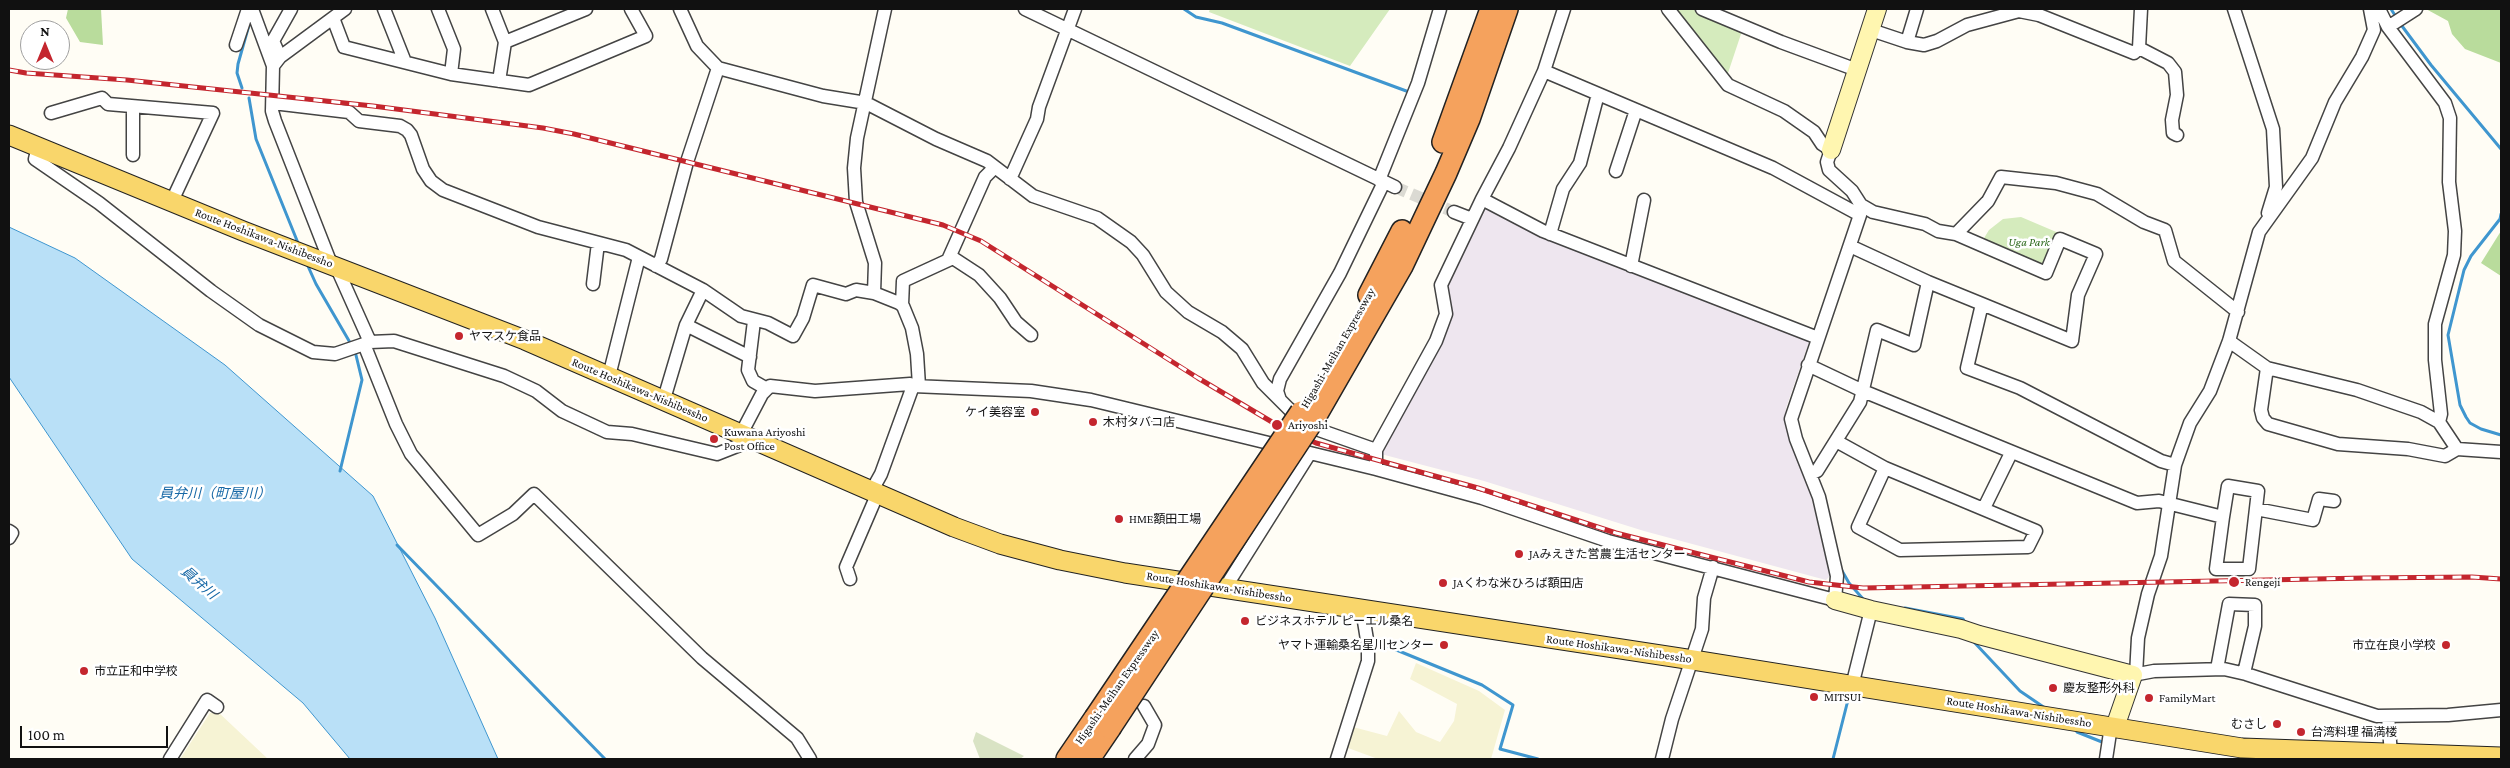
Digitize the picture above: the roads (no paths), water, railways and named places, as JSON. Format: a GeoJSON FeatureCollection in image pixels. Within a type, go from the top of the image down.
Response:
{"type":"FeatureCollection","features":[{"type":"Feature","properties":{"kind":"highway"},"geometry":{"type":"LineString","coordinates":[[1462,117],[1479,9]]}},
{"type":"Feature","properties":{"kind":"highway","name":"Higashi-Meihan Expressway"},"geometry":{"type":"LineString","coordinates":[[1462,117],[1491,9]]}},
{"type":"Feature","properties":{"kind":"highway","name":"Higashi-Meihan Expressway"},"geometry":{"type":"LineString","coordinates":[[1067,759],[1103,723],[1308,415],[1338,352],[1389,259],[1432,168],[1462,117],[1508,9]]}},
{"type":"Feature","properties":{"kind":"highway"},"geometry":{"type":"LineString","coordinates":[[1462,117],[1497,56],[1514,9]]}},
{"type":"Feature","properties":{"kind":"highway","name":"Higashi-Meihan Expressway"},"geometry":{"type":"LineString","coordinates":[[1089,759],[1103,723]]}},
{"type":"Feature","properties":{"kind":"main road","name":"Route Hoshikawa-Nishibessho"},"geometry":{"type":"LineString","coordinates":[[9,136],[498,329],[664,399],[874,493],[1000,544],[1043,556],[1125,573],[1693,660],[2242,748],[2399,756],[2501,757]]}},
{"type":"Feature","properties":{"kind":"street"},"geometry":{"type":"LineString","coordinates":[[291,9],[274,42],[276,62],[272,111],[279,136],[333,265],[360,345],[396,424],[412,454],[478,534],[513,514],[534,494],[702,658],[797,738],[810,759]]}},
{"type":"Feature","properties":{"kind":"street"},"geometry":{"type":"LineString","coordinates":[[276,62],[345,9]]}},
{"type":"Feature","properties":{"kind":"street"},"geometry":{"type":"LineString","coordinates":[[384,9],[405,62]]}},
{"type":"Feature","properties":{"kind":"street"},"geometry":{"type":"LineString","coordinates":[[438,9],[454,49],[451,74]]}},
{"type":"Feature","properties":{"kind":"street"},"geometry":{"type":"LineString","coordinates":[[492,9],[505,42],[499,81]]}},
{"type":"Feature","properties":{"kind":"street"},"geometry":{"type":"LineString","coordinates":[[505,42],[586,9]]}},
{"type":"Feature","properties":{"kind":"street"},"geometry":{"type":"LineString","coordinates":[[333,18],[344,47],[451,74],[530,85],[646,36],[630,9]]}},
{"type":"Feature","properties":{"kind":"street"},"geometry":{"type":"LineString","coordinates":[[680,9],[697,46],[718,68],[823,96],[866,103],[936,139],[987,161],[1033,196],[1097,218],[1131,242],[1143,255],[1166,292],[1188,312],[1233,341],[1242,349],[1263,383],[1289,409],[1319,430],[1376,450]]}},
{"type":"Feature","properties":{"kind":"street"},"geometry":{"type":"LineString","coordinates":[[874,293],[875,264],[856,202],[854,189],[856,148],[885,9]]}},
{"type":"Feature","properties":{"kind":"street"},"geometry":{"type":"LineString","coordinates":[[1025,9],[1386,183]]}},
{"type":"Feature","properties":{"kind":"street"},"geometry":{"type":"LineString","coordinates":[[1010,179],[1037,119],[1039,106],[1075,9]]}},
{"type":"Feature","properties":{"kind":"street"},"geometry":{"type":"LineString","coordinates":[[1280,400],[1277,390],[1280,379],[1340,273],[1386,183],[1440,9]]}},
{"type":"Feature","properties":{"kind":"street"},"geometry":{"type":"LineString","coordinates":[[1376,469],[1376,450],[1436,341],[1446,314],[1441,285],[1472,219],[1509,148],[1544,71],[1564,9]]}},
{"type":"Feature","properties":{"kind":"street"},"geometry":{"type":"LineString","coordinates":[[1702,9],[1782,42],[1858,70]]}},
{"type":"Feature","properties":{"kind":"street"},"geometry":{"type":"LineString","coordinates":[[1835,600],[1837,576],[1819,497],[1796,439],[1791,419],[1850,246],[1860,210],[1852,191],[1829,170],[1827,162],[1877,9]]}},
{"type":"Feature","properties":{"kind":"street"},"geometry":{"type":"LineString","coordinates":[[1907,42],[1917,9]]}},
{"type":"Feature","properties":{"kind":"street"},"geometry":{"type":"LineString","coordinates":[[1870,30],[1907,42],[1924,45],[1937,41],[1967,25],[2019,11],[2039,15],[2134,53],[2139,48],[2141,9]]}},
{"type":"Feature","properties":{"kind":"street"},"geometry":{"type":"LineString","coordinates":[[2234,9],[2272,129],[2276,187],[2266,220]]}},
{"type":"Feature","properties":{"kind":"street"},"geometry":{"type":"LineString","coordinates":[[2106,759],[2113,727],[2135,675],[2138,638],[2161,556],[2174,465],[2190,423],[2210,391],[2238,312],[2259,232],[2312,158],[2335,102],[2362,57],[2374,30],[2370,9]]}},
{"type":"Feature","properties":{"kind":"street"},"geometry":{"type":"LineString","coordinates":[[2379,9],[2388,27],[2445,103],[2450,118],[2449,182],[2454,255],[2435,324],[2435,360],[2442,414],[2439,422]]}},
{"type":"Feature","properties":{"kind":"street"},"geometry":{"type":"LineString","coordinates":[[1670,10],[1728,85],[1784,111],[1814,132],[1822,144],[1831,150]]}},
{"type":"Feature","properties":{"kind":"street"},"geometry":{"type":"LineString","coordinates":[[251,11],[276,62]]}},
{"type":"Feature","properties":{"kind":"street"},"geometry":{"type":"LineString","coordinates":[[236,45],[251,11]]}},
{"type":"Feature","properties":{"kind":"street"},"geometry":{"type":"LineString","coordinates":[[2388,27],[2411,12]]}},
{"type":"Feature","properties":{"kind":"street"},"geometry":{"type":"LineString","coordinates":[[2139,48],[2168,63],[2175,72],[2176,95],[2172,120],[2173,133],[2177,134]]}},
{"type":"Feature","properties":{"kind":"street"},"geometry":{"type":"LineString","coordinates":[[656,266],[660,259],[687,162],[718,68]]}},
{"type":"Feature","properties":{"kind":"street"},"geometry":{"type":"LineString","coordinates":[[1544,71],[1773,168],[1860,210],[1924,224],[1938,231],[1956,234],[2046,273],[2060,239],[2096,254],[2078,295],[2072,341],[1928,282],[1850,246]]}},
{"type":"Feature","properties":{"kind":"street"},"geometry":{"type":"LineString","coordinates":[[1550,234],[1563,189],[1580,163],[1598,94]]}},
{"type":"Feature","properties":{"kind":"street"},"geometry":{"type":"LineString","coordinates":[[51,113],[102,98],[108,104],[213,113],[172,201]]}},
{"type":"Feature","properties":{"kind":"street"},"geometry":{"type":"LineString","coordinates":[[273,103],[349,112],[359,121],[400,126],[407,130],[410,135],[423,169],[431,181],[443,190],[538,227],[626,250],[703,290],[721,304],[754,321],[768,323],[793,336],[803,318],[813,285],[846,294],[856,290],[874,293],[902,305]]}},
{"type":"Feature","properties":{"kind":"street"},"geometry":{"type":"LineString","coordinates":[[133,106],[133,155]]}},
{"type":"Feature","properties":{"kind":"street"},"geometry":{"type":"LineString","coordinates":[[1616,171],[1636,110]]}},
{"type":"Feature","properties":{"kind":"street"},"geometry":{"type":"LineString","coordinates":[[38,148],[35,159],[99,204],[211,291],[259,325],[313,352],[335,354],[360,345],[394,341],[434,355],[480,367],[536,391],[562,411],[607,432],[632,434],[717,454],[745,444],[745,436],[762,394],[770,386],[815,390],[886,384],[910,384],[916,386],[1031,391],[1091,400],[1376,469],[1482,498],[1608,541],[1703,567],[1713,567],[1871,610],[1961,628],[1978,635],[2135,675],[2154,671],[2217,669],[2244,673],[2377,716],[2501,710]]}},
{"type":"Feature","properties":{"kind":"street"},"geometry":{"type":"LineString","coordinates":[[948,260],[985,177],[994,168]]}},
{"type":"Feature","properties":{"kind":"street"},"geometry":{"type":"LineString","coordinates":[[1956,234],[1988,200],[2001,177],[2056,183],[2097,194],[2165,230],[2174,261],[2238,312]]}},
{"type":"Feature","properties":{"kind":"street"},"geometry":{"type":"LineString","coordinates":[[1482,199],[1550,234],[1818,338]]}},
{"type":"Feature","properties":{"kind":"street"},"geometry":{"type":"LineString","coordinates":[[1631,266],[1644,200]]}},
{"type":"Feature","properties":{"kind":"street"},"geometry":{"type":"LineString","coordinates":[[1454,212],[1472,219]]}},
{"type":"Feature","properties":{"kind":"street"},"geometry":{"type":"LineString","coordinates":[[593,284],[598,243]]}},
{"type":"Feature","properties":{"kind":"street"},"geometry":{"type":"LineString","coordinates":[[608,376],[639,257]]}},
{"type":"Feature","properties":{"kind":"street"},"geometry":{"type":"LineString","coordinates":[[850,579],[846,567],[916,386],[915,343],[908,315],[902,305],[903,281],[953,258],[978,275],[1000,298],[1016,322],[1032,334]]}},
{"type":"Feature","properties":{"kind":"street"},"geometry":{"type":"LineString","coordinates":[[1811,474],[1817,471],[1860,402],[1877,330],[1914,345],[1928,282]]}},
{"type":"Feature","properties":{"kind":"street"},"geometry":{"type":"LineString","coordinates":[[664,399],[686,325],[703,290]]}},
{"type":"Feature","properties":{"kind":"street"},"geometry":{"type":"LineString","coordinates":[[1982,304],[1967,368],[2020,388],[2161,461],[2174,465]]}},
{"type":"Feature","properties":{"kind":"street"},"geometry":{"type":"LineString","coordinates":[[754,321],[748,370],[752,381],[767,389]]}},
{"type":"Feature","properties":{"kind":"street"},"geometry":{"type":"LineString","coordinates":[[686,325],[750,357]]}},
{"type":"Feature","properties":{"kind":"street"},"geometry":{"type":"LineString","coordinates":[[2228,341],[2267,368],[2386,399],[2421,412],[2439,422],[2456,448]]}},
{"type":"Feature","properties":{"kind":"street"},"geometry":{"type":"LineString","coordinates":[[1808,366],[2011,453],[2137,503],[2159,501],[2223,517]]}},
{"type":"Feature","properties":{"kind":"street"},"geometry":{"type":"LineString","coordinates":[[2267,368],[2261,410],[2263,418],[2268,424],[2338,444],[2408,449],[2445,456],[2456,448],[2501,452]]}},
{"type":"Feature","properties":{"kind":"street"},"geometry":{"type":"LineString","coordinates":[[1836,441],[1885,468],[2036,531],[2028,548],[1900,550],[1858,527],[1885,468]]}},
{"type":"Feature","properties":{"kind":"street"},"geometry":{"type":"LineString","coordinates":[[1225,588],[1310,453]]}},
{"type":"Feature","properties":{"kind":"street"},"geometry":{"type":"LineString","coordinates":[[1984,508],[2011,453]]}},
{"type":"Feature","properties":{"kind":"street"},"geometry":{"type":"LineString","coordinates":[[2228,486],[2258,491],[2249,569],[2216,569],[2223,517],[2228,486]]}},
{"type":"Feature","properties":{"kind":"street"},"geometry":{"type":"LineString","coordinates":[[2256,509],[2313,520],[2319,499],[2334,502]]}},
{"type":"Feature","properties":{"kind":"street"},"geometry":{"type":"LineString","coordinates":[[9,531],[12,533],[9,538]]}},
{"type":"Feature","properties":{"kind":"street"},"geometry":{"type":"LineString","coordinates":[[1662,759],[1672,719],[1702,628],[1704,598],[1713,567]]}},
{"type":"Feature","properties":{"kind":"street"},"geometry":{"type":"LineString","coordinates":[[2217,669],[2229,604],[2255,605],[2255,626],[2244,673]]}},
{"type":"Feature","properties":{"kind":"street"},"geometry":{"type":"LineString","coordinates":[[1338,759],[1368,661],[1368,646],[1362,609]]}},
{"type":"Feature","properties":{"kind":"street"},"geometry":{"type":"LineString","coordinates":[[1852,686],[1871,610]]}},
{"type":"Feature","properties":{"kind":"street"},"geometry":{"type":"LineString","coordinates":[[170,759],[207,700],[217,707]]}},
{"type":"Feature","properties":{"kind":"street"},"geometry":{"type":"LineString","coordinates":[[1135,759],[1148,744],[1154,725],[1144,706]]}},
{"type":"Feature","properties":{"kind":"street"},"geometry":{"type":"LineString","coordinates":[[2388,716],[2399,756]]}},
{"type":"Feature","properties":{"kind":"water","name":"員弁川（町屋川）"},"geometry":{"type":"Polygon","coordinates":[[[9,227],[75,258],[225,365],[373,496],[435,618],[498,759],[350,759],[303,703],[132,559],[9,377],[9,227]]]}},
{"type":"Feature","properties":{"kind":"waterway"},"geometry":{"type":"LineString","coordinates":[[1184,9],[1196,17],[1222,23],[1409,92]]}},
{"type":"Feature","properties":{"kind":"waterway"},"geometry":{"type":"LineString","coordinates":[[2391,9],[2396,17]]}},
{"type":"Feature","properties":{"kind":"waterway"},"geometry":{"type":"LineString","coordinates":[[2399,22],[2431,65],[2501,149]]}},
{"type":"Feature","properties":{"kind":"waterway"},"geometry":{"type":"LineString","coordinates":[[242,88],[237,73],[249,25]]}},
{"type":"Feature","properties":{"kind":"waterway"},"geometry":{"type":"LineString","coordinates":[[249,98],[256,139],[298,243]]}},
{"type":"Feature","properties":{"kind":"waterway"},"geometry":{"type":"LineString","coordinates":[[2501,214],[2500,219],[2471,256],[2464,270],[2448,335],[2460,405],[2466,417],[2470,423],[2481,429],[2501,435]]}},
{"type":"Feature","properties":{"kind":"waterway"},"geometry":{"type":"LineString","coordinates":[[307,264],[316,284],[352,346]]}},
{"type":"Feature","properties":{"kind":"waterway"},"geometry":{"type":"LineString","coordinates":[[340,471],[362,380],[355,351]]}},
{"type":"Feature","properties":{"kind":"waterway"},"geometry":{"type":"LineString","coordinates":[[397,545],[605,759]]}},
{"type":"Feature","properties":{"kind":"waterway"},"geometry":{"type":"LineString","coordinates":[[1841,569],[1849,583],[1864,600]]}},
{"type":"Feature","properties":{"kind":"waterway"},"geometry":{"type":"LineString","coordinates":[[1905,608],[1963,619],[1964,621]]}},
{"type":"Feature","properties":{"kind":"waterway"},"geometry":{"type":"LineString","coordinates":[[1372,640],[1482,685],[1513,705],[1500,749],[1538,759]]}},
{"type":"Feature","properties":{"kind":"waterway"},"geometry":{"type":"LineString","coordinates":[[1973,641],[2020,691],[2045,708]]}},
{"type":"Feature","properties":{"kind":"waterway"},"geometry":{"type":"LineString","coordinates":[[1833,759],[1849,696]]}},
{"type":"Feature","properties":{"kind":"waterway"},"geometry":{"type":"LineString","coordinates":[[2077,732],[2102,742]]}},
{"type":"Feature","properties":{"kind":"tunnel"},"geometry":{"type":"LineString","coordinates":[[1395,187],[1454,212]]}},
{"type":"Feature","properties":{"kind":"railway"},"geometry":{"type":"LineString","coordinates":[[9,70],[26,73],[127,80],[373,106],[543,128],[943,225],[981,241],[1198,378],[1277,425],[1316,443],[1478,488],[1616,533],[1809,582],[1863,588],[2365,578],[2472,577],[2501,579]]}},
{"type":"Feature","properties":{"kind":"place","name":"ヤマスケ食品"},"geometry":{"type":"Point","coordinates":[459,336]}},
{"type":"Feature","properties":{"kind":"place","name":"ケイ美容室"},"geometry":{"type":"Point","coordinates":[1035,412]}},
{"type":"Feature","properties":{"kind":"place","name":"木村タバコ店"},"geometry":{"type":"Point","coordinates":[1093,422]}},
{"type":"Feature","properties":{"kind":"place","name":"Ariyoshi"},"geometry":{"type":"Point","coordinates":[1277,425]}},
{"type":"Feature","properties":{"kind":"place","name":"Kuwana Ariyoshi Post Office"},"geometry":{"type":"Point","coordinates":[714,439]}},
{"type":"Feature","properties":{"kind":"place","name":"HME額田工場"},"geometry":{"type":"Point","coordinates":[1119,519]}},
{"type":"Feature","properties":{"kind":"place","name":"JAみえきた営農 生活センター"},"geometry":{"type":"Point","coordinates":[1519,554]}},
{"type":"Feature","properties":{"kind":"place","name":"Rengeji"},"geometry":{"type":"Point","coordinates":[2234,582]}},
{"type":"Feature","properties":{"kind":"place","name":"JAくわな米ひろば額田店"},"geometry":{"type":"Point","coordinates":[1443,583]}},
{"type":"Feature","properties":{"kind":"place","name":"ビジネスホテル ピーエル桑名"},"geometry":{"type":"Point","coordinates":[1245,621]}},
{"type":"Feature","properties":{"kind":"place","name":"ヤマト運輸桑名星川センター"},"geometry":{"type":"Point","coordinates":[1444,645]}},
{"type":"Feature","properties":{"kind":"place","name":"市立在良小学校"},"geometry":{"type":"Point","coordinates":[2446,645]}},
{"type":"Feature","properties":{"kind":"place","name":"市立正和中学校"},"geometry":{"type":"Point","coordinates":[84,671]}},
{"type":"Feature","properties":{"kind":"place","name":"慶友整形外科"},"geometry":{"type":"Point","coordinates":[2053,688]}},
{"type":"Feature","properties":{"kind":"place","name":"MITSUI"},"geometry":{"type":"Point","coordinates":[1814,697]}},
{"type":"Feature","properties":{"kind":"place","name":"FamilyMart"},"geometry":{"type":"Point","coordinates":[2149,698]}},
{"type":"Feature","properties":{"kind":"place","name":"むさし"},"geometry":{"type":"Point","coordinates":[2277,724]}},
{"type":"Feature","properties":{"kind":"place","name":"台湾料理 福満楼"},"geometry":{"type":"Point","coordinates":[2301,732]}},
{"type":"Feature","properties":{"kind":"park label","name":"Uga Park"},"geometry":{"type":"Point","coordinates":[2029,242]}},
{"type":"Feature","properties":{"kind":"water label","name":"員弁川"},"geometry":{"type":"Point","coordinates":[199,583]}}]}
